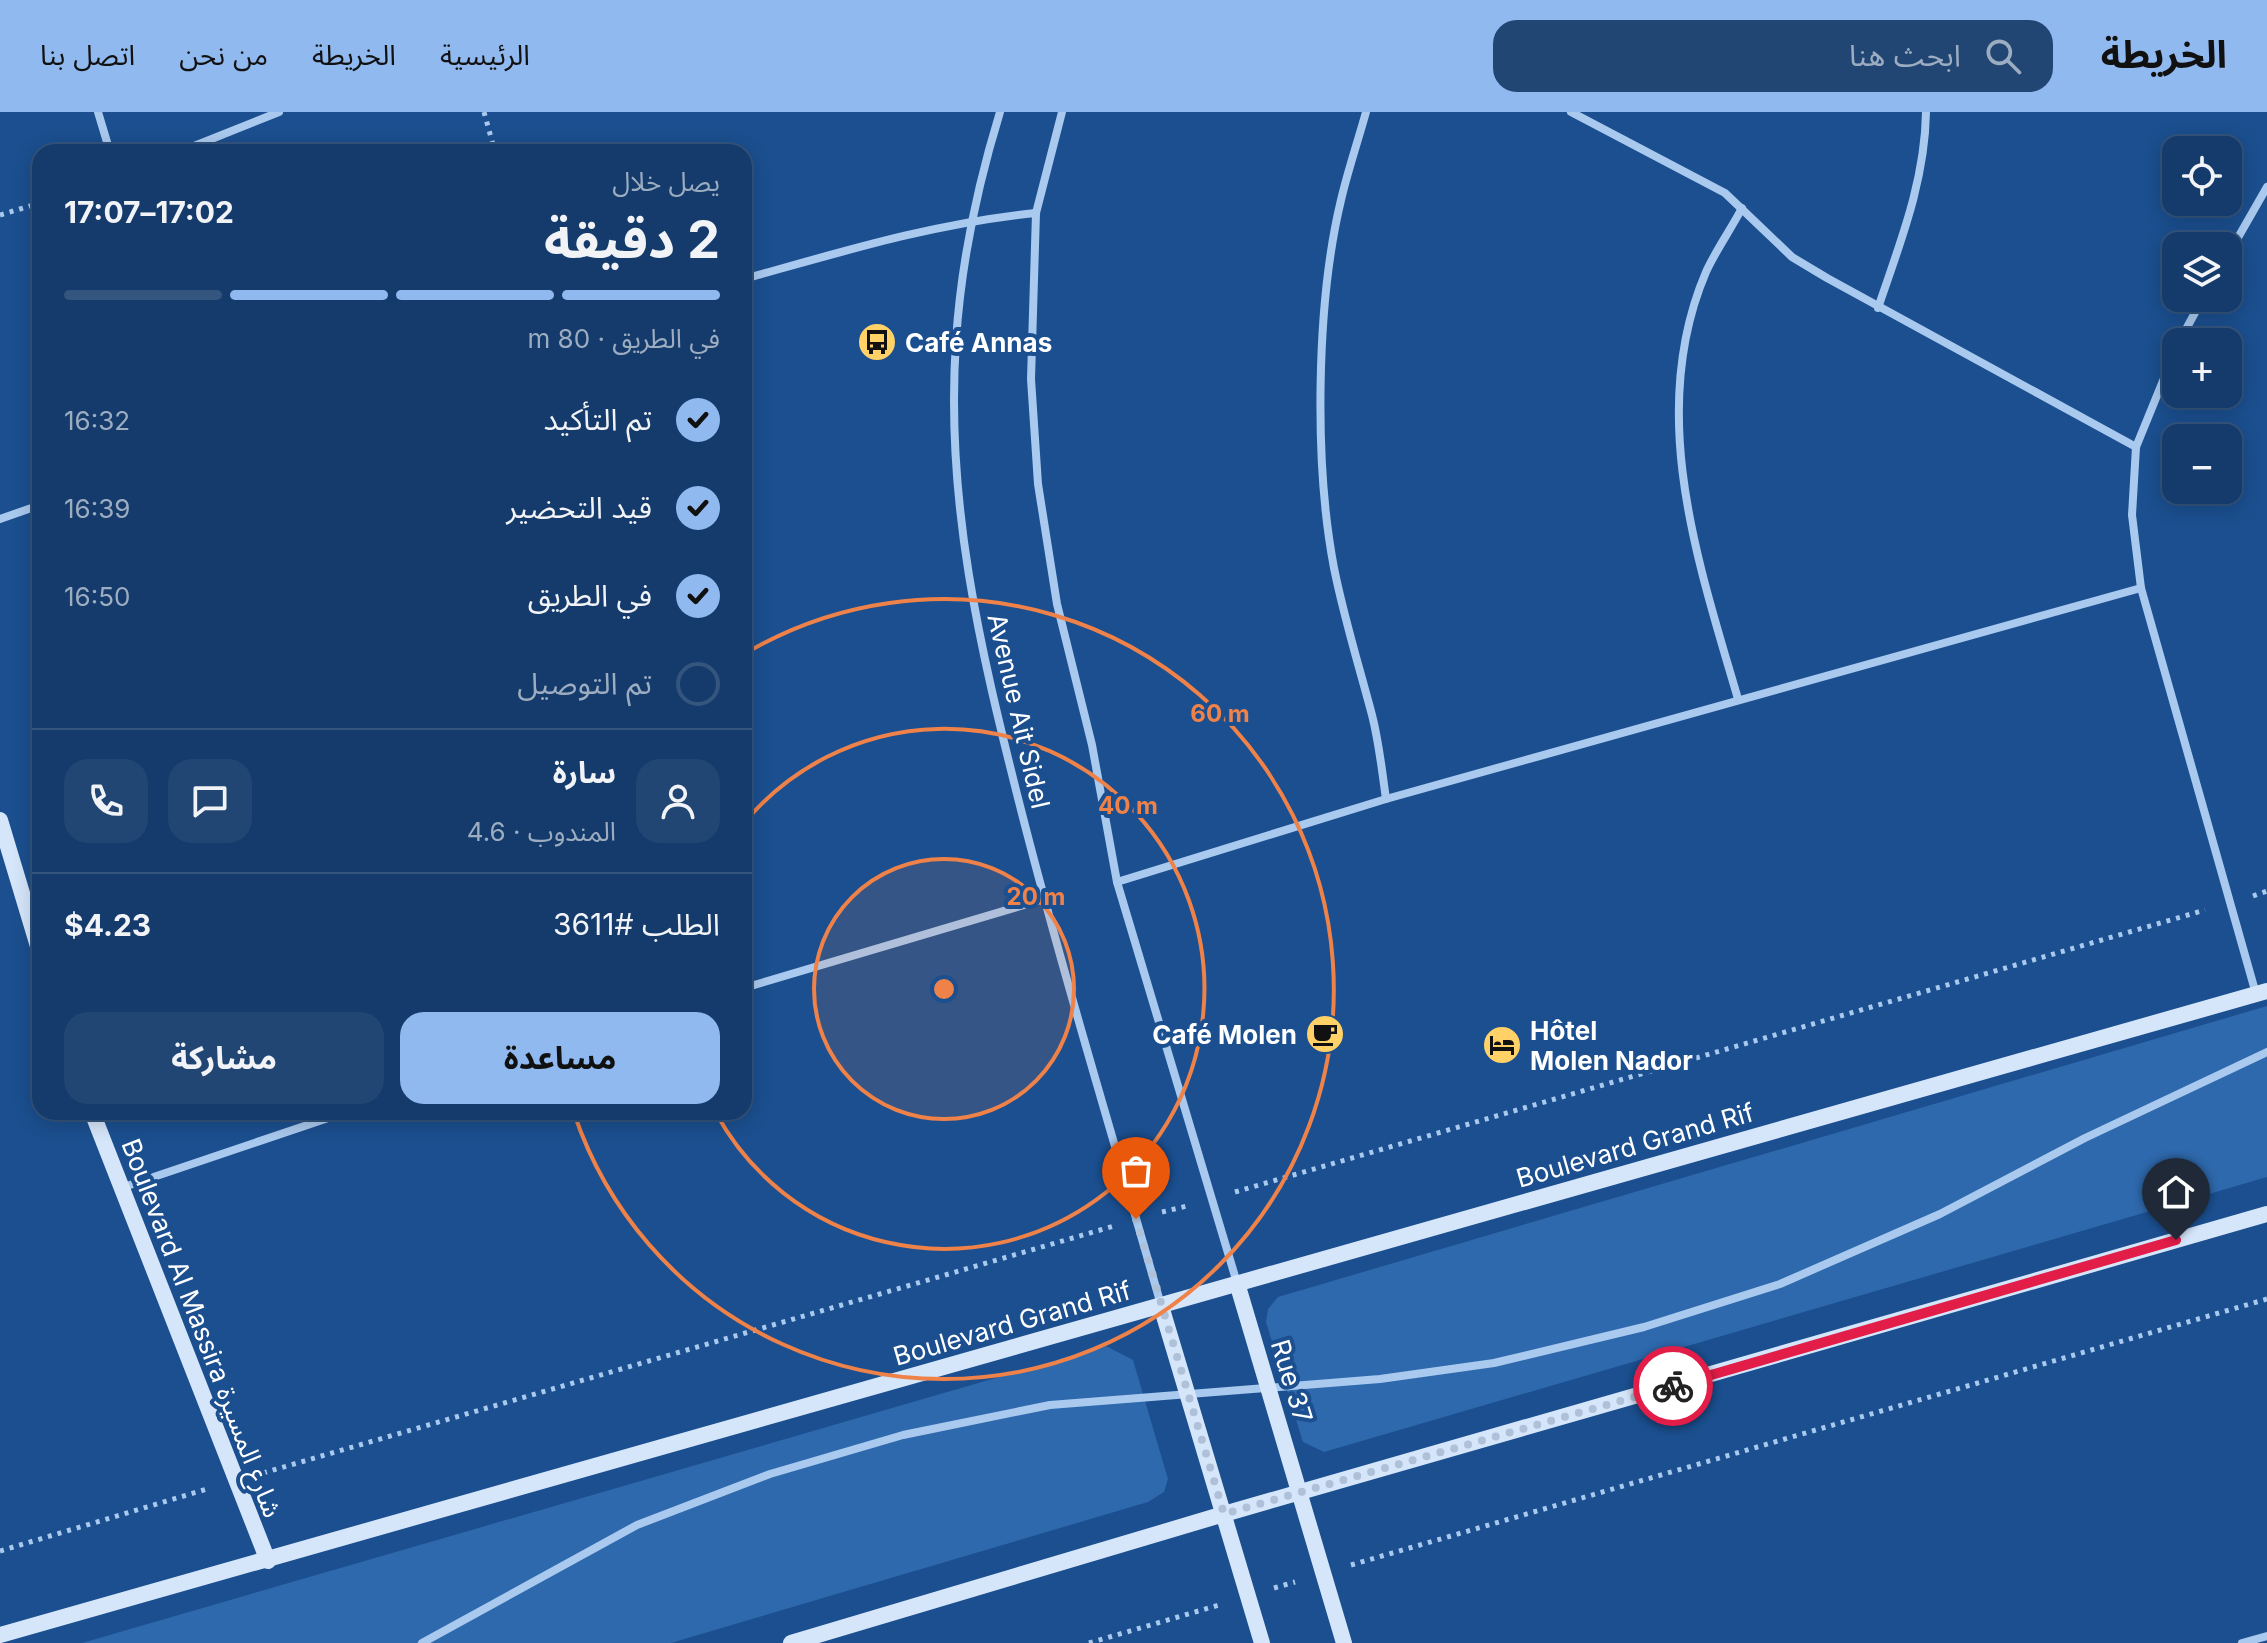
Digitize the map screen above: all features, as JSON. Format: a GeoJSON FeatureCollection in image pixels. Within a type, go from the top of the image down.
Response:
{"type":"FeatureCollection","features":[{"type":"Feature","properties":{"kind":"street"},"geometry":{"type":"LineString","coordinates":[[98,112],[108,144]]}},
{"type":"Feature","properties":{"kind":"street"},"geometry":{"type":"LineString","coordinates":[[199,144],[279,112]]}},
{"type":"Feature","properties":{"kind":"street","name":"Avenue Ait Sidel"},"geometry":{"type":"LineString","coordinates":[[1000,112],[971,219],[955,344],[954,423],[959,506],[978,638],[1044,899],[1161,1306]]}},
{"type":"Feature","properties":{"kind":"street"},"geometry":{"type":"LineString","coordinates":[[1062,112],[1036,213],[1031,379],[1038,484],[1057,604],[1092,745],[1117,882],[1237,1283]]}},
{"type":"Feature","properties":{"kind":"street"},"geometry":{"type":"LineString","coordinates":[[1366,112],[1341,201],[1328,275],[1323,341],[1324,496],[1334,566],[1355,664],[1373,717],[1386,799]]}},
{"type":"Feature","properties":{"kind":"street"},"geometry":{"type":"LineString","coordinates":[[1571,112],[1707,182],[1742,208],[1792,257],[1878,308],[2136,447]]}},
{"type":"Feature","properties":{"kind":"street"},"geometry":{"type":"LineString","coordinates":[[1878,308],[1913,206],[1925,152],[1926,112]]}},
{"type":"Feature","properties":{"kind":"street"},"geometry":{"type":"LineString","coordinates":[[2241,232],[2267,187]]}},
{"type":"Feature","properties":{"kind":"street"},"geometry":{"type":"LineString","coordinates":[[1738,699],[1695,551],[1678,454],[1681,381],[1691,322],[1706,272],[1742,208]]}},
{"type":"Feature","properties":{"kind":"street"},"geometry":{"type":"LineString","coordinates":[[752,277],[971,219],[1036,213]]}},
{"type":"Feature","properties":{"kind":"street"},"geometry":{"type":"LineString","coordinates":[[2162,379],[2136,447],[2132,515],[2141,588],[2261,992]]}},
{"type":"Feature","properties":{"kind":"street"},"geometry":{"type":"LineString","coordinates":[[0,519],[32,508]]}},
{"type":"Feature","properties":{"kind":"street"},"geometry":{"type":"LineString","coordinates":[[1117,882],[1386,799],[2141,588]]}},
{"type":"Feature","properties":{"kind":"street"},"geometry":{"type":"LineString","coordinates":[[0,820],[32,926]]}},
{"type":"Feature","properties":{"kind":"street"},"geometry":{"type":"LineString","coordinates":[[752,986],[1044,899]]}},
{"type":"Feature","properties":{"kind":"street","name":"Boulevard Grand Rif"},"geometry":{"type":"LineString","coordinates":[[0,1635],[2261,992]]}},
{"type":"Feature","properties":{"kind":"street"},"geometry":{"type":"LineString","coordinates":[[422,1643],[637,1525],[770,1474],[903,1435],[1050,1405],[1380,1379],[1494,1363],[1644,1327],[1780,1284],[1940,1214],[2085,1138],[2267,1052]]}},
{"type":"Feature","properties":{"kind":"street","name":"Boulevard Al Massira شارع المسيرة"},"geometry":{"type":"LineString","coordinates":[[95,1120],[268,1561]]}},
{"type":"Feature","properties":{"kind":"street"},"geometry":{"type":"LineString","coordinates":[[120,1188],[322,1120]]}},
{"type":"Feature","properties":{"kind":"street"},"geometry":{"type":"LineString","coordinates":[[791,1643],[1224,1514],[2267,1214]]}},
{"type":"Feature","properties":{"kind":"street","name":"Rue 37"},"geometry":{"type":"LineString","coordinates":[[1237,1283],[1344,1643]]}},
{"type":"Feature","properties":{"kind":"street"},"geometry":{"type":"LineString","coordinates":[[1161,1306],[1262,1643]]}},
{"type":"Feature","properties":{"kind":"street"},"geometry":{"type":"LineString","coordinates":[[2242,1643],[2267,1636]]}},
{"type":"Feature","properties":{"kind":"path"},"geometry":{"type":"LineString","coordinates":[[484,112],[493,144]]}},
{"type":"Feature","properties":{"kind":"path"},"geometry":{"type":"LineString","coordinates":[[0,215],[32,205]]}},
{"type":"Feature","properties":{"kind":"path"},"geometry":{"type":"LineString","coordinates":[[1089,1643],[2267,1299]]}},
{"type":"Feature","properties":{"kind":"shaded area"},"geometry":{"type":"Polygon","coordinates":[[[2267,1006],[2267,1177],[1324,1452],[1303,1442],[1266,1322],[1268,1309],[1278,1297],[2267,1006]]]}},
{"type":"Feature","properties":{"kind":"shaded area"},"geometry":{"type":"Polygon","coordinates":[[[1106,1346],[1133,1360],[1168,1479],[1164,1492],[1148,1502],[671,1643],[82,1643],[1106,1346]]]}},
{"type":"Feature","properties":{"kind":"way so far"},"geometry":{"type":"LineString","coordinates":[[1136,1219],[1224,1514],[1673,1386]]}},
{"type":"Feature","properties":{"kind":"place","name":"Café Annas"},"geometry":{"type":"Point","coordinates":[877,342]}},
{"type":"Feature","properties":{"kind":"place","name":"Café Molen"},"geometry":{"type":"Point","coordinates":[1325,1034]}},
{"type":"Feature","properties":{"kind":"place","name":"Hôtel Molen Nador"},"geometry":{"type":"Point","coordinates":[1502,1045]}},
{"type":"Feature","properties":{"kind":"route"},"geometry":{"type":"LineString","coordinates":[[1673,1386],[2176,1240]]}}]}
